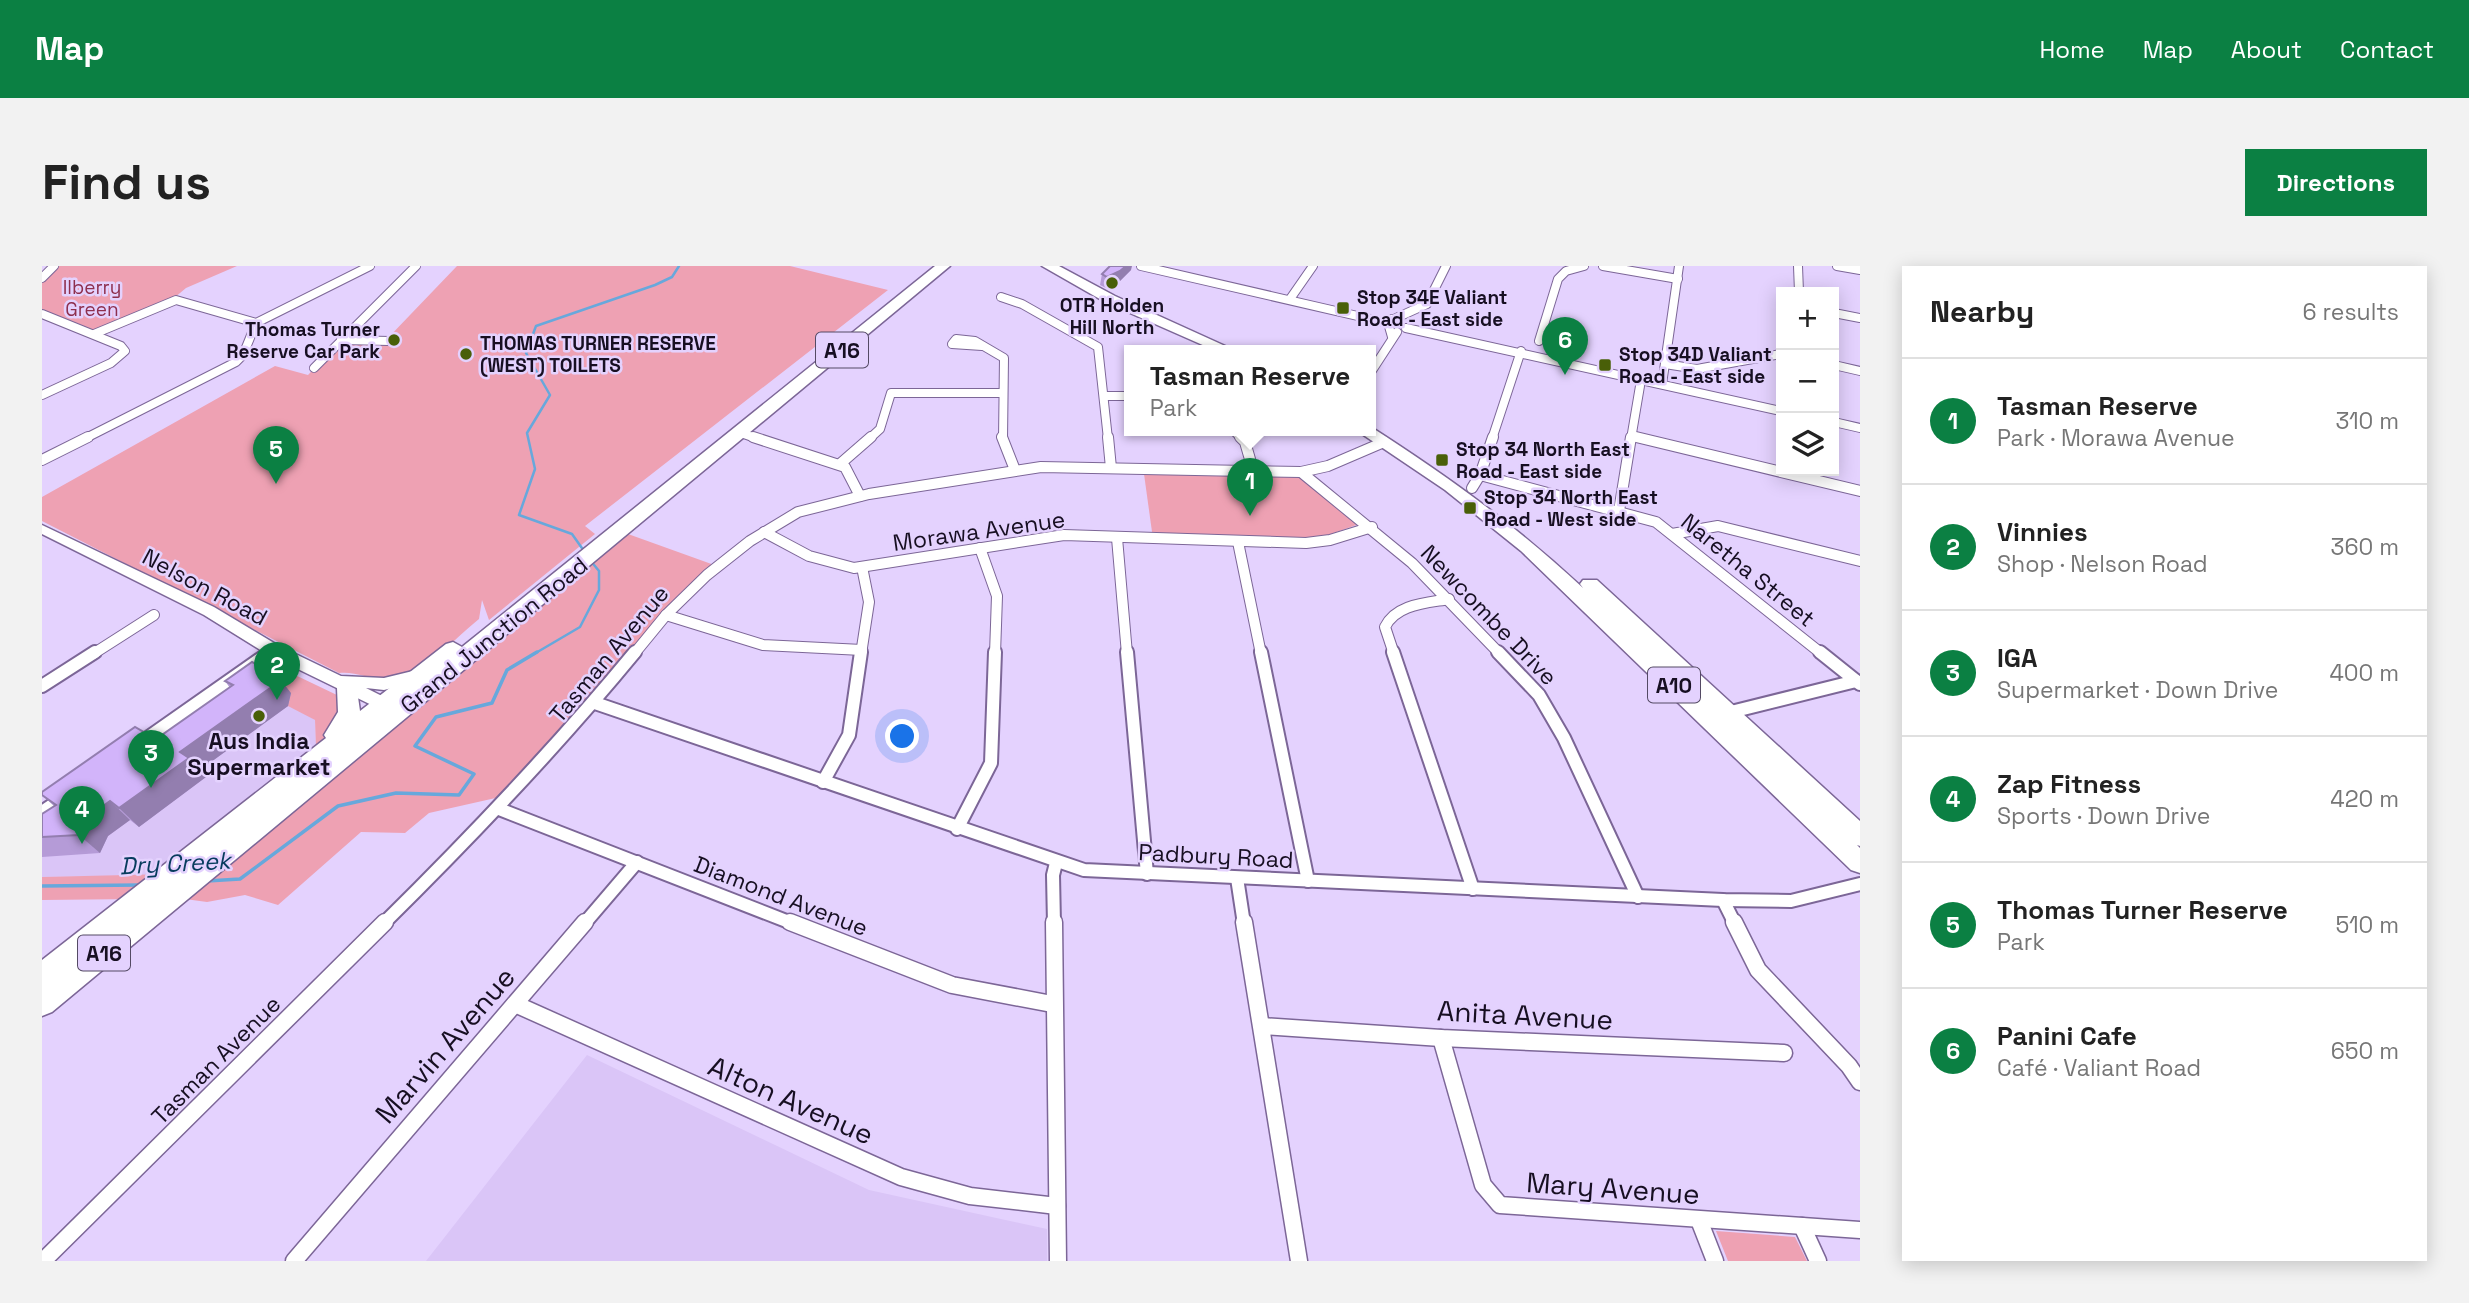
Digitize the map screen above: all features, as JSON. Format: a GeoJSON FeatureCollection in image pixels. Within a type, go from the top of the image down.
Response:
{"type":"FeatureCollection","features":[{"type":"Feature","properties":{"kind":"highway","name":"Grand Junction Road"},"geometry":{"type":"LineString","coordinates":[[896,299],[930,266]]}},
{"type":"Feature","properties":{"kind":"highway","name":"Grand Junction Road"},"geometry":{"type":"LineString","coordinates":[[42,1003],[229,851],[391,708],[896,299],[943,266]]}},
{"type":"Feature","properties":{"kind":"highway"},"geometry":{"type":"LineString","coordinates":[[1031,266],[1091,299],[1194,345]]}},
{"type":"Feature","properties":{"kind":"highway"},"geometry":{"type":"LineString","coordinates":[[1049,266],[1110,299],[1216,345]]}},
{"type":"Feature","properties":{"kind":"highway","name":"A10"},"geometry":{"type":"LineString","coordinates":[[1376,425],[1476,481],[1731,712],[1855,833]]}},
{"type":"Feature","properties":{"kind":"highway","name":"A10"},"geometry":{"type":"LineString","coordinates":[[1373,436],[1447,484],[1552,570],[1860,863]]}},
{"type":"Feature","properties":{"kind":"highway"},"geometry":{"type":"LineString","coordinates":[[1447,484],[1476,481],[1474,499],[1483,511]]}},
{"type":"Feature","properties":{"kind":"highway","name":"Grand Junction Road"},"geometry":{"type":"LineString","coordinates":[[42,976],[325,749],[391,708],[420,674],[562,571]]}},
{"type":"Feature","properties":{"kind":"highway"},"geometry":{"type":"LineString","coordinates":[[325,749],[349,712],[351,698],[340,683]]}},
{"type":"Feature","properties":{"kind":"main road","name":"Nelson Road"},"geometry":{"type":"LineString","coordinates":[[42,529],[209,611],[273,650],[391,708]]}},
{"type":"Feature","properties":{"kind":"main road"},"geometry":{"type":"LineString","coordinates":[[340,683],[384,684],[420,674]]}},
{"type":"Feature","properties":{"kind":"street"},"geometry":{"type":"LineString","coordinates":[[42,460],[236,362],[243,355],[256,323],[370,266]]}},
{"type":"Feature","properties":{"kind":"street"},"geometry":{"type":"LineString","coordinates":[[314,368],[416,266]]}},
{"type":"Feature","properties":{"kind":"street"},"geometry":{"type":"LineString","coordinates":[[1141,266],[1776,410]]}},
{"type":"Feature","properties":{"kind":"street"},"geometry":{"type":"LineString","coordinates":[[1290,299],[1313,266]]}},
{"type":"Feature","properties":{"kind":"street"},"geometry":{"type":"LineString","coordinates":[[1376,364],[1398,323],[1409,312],[1427,304],[1446,266]]}},
{"type":"Feature","properties":{"kind":"street"},"geometry":{"type":"LineString","coordinates":[[1539,341],[1558,279],[1566,271],[1581,266]]}},
{"type":"Feature","properties":{"kind":"street"},"geometry":{"type":"LineString","coordinates":[[1603,266],[1678,279]]}},
{"type":"Feature","properties":{"kind":"street"},"geometry":{"type":"LineString","coordinates":[[1662,384],[1679,266]]}},
{"type":"Feature","properties":{"kind":"street"},"geometry":{"type":"LineString","coordinates":[[1798,266],[1799,287]]}},
{"type":"Feature","properties":{"kind":"street"},"geometry":{"type":"LineString","coordinates":[[1837,266],[1860,270]]}},
{"type":"Feature","properties":{"kind":"street"},"geometry":{"type":"LineString","coordinates":[[42,278],[49,269]]}},
{"type":"Feature","properties":{"kind":"street"},"geometry":{"type":"LineString","coordinates":[[1001,297],[1022,304],[1094,342],[1101,351],[1111,468]]}},
{"type":"Feature","properties":{"kind":"street"},"geometry":{"type":"LineString","coordinates":[[94,334],[176,300],[256,323]]}},
{"type":"Feature","properties":{"kind":"street"},"geometry":{"type":"LineString","coordinates":[[42,314],[123,347],[123,354],[108,365],[42,395]]}},
{"type":"Feature","properties":{"kind":"street"},"geometry":{"type":"LineString","coordinates":[[1839,314],[1860,318]]}},
{"type":"Feature","properties":{"kind":"street"},"geometry":{"type":"LineString","coordinates":[[341,340],[390,341]]}},
{"type":"Feature","properties":{"kind":"street"},"geometry":{"type":"LineString","coordinates":[[982,346],[1004,358],[1002,443],[1015,470]]}},
{"type":"Feature","properties":{"kind":"street"},"geometry":{"type":"LineString","coordinates":[[1476,481],[1521,351]]}},
{"type":"Feature","properties":{"kind":"street"},"geometry":{"type":"LineString","coordinates":[[1665,364],[1697,369],[1776,355]]}},
{"type":"Feature","properties":{"kind":"street"},"geometry":{"type":"LineString","coordinates":[[1839,366],[1860,371]]}},
{"type":"Feature","properties":{"kind":"street"},"geometry":{"type":"LineString","coordinates":[[1619,511],[1640,386]]}},
{"type":"Feature","properties":{"kind":"street"},"geometry":{"type":"LineString","coordinates":[[840,464],[880,429],[891,393],[1003,393]]}},
{"type":"Feature","properties":{"kind":"street"},"geometry":{"type":"LineString","coordinates":[[1105,396],[1124,396]]}},
{"type":"Feature","properties":{"kind":"street"},"geometry":{"type":"LineString","coordinates":[[1839,423],[1860,428]]}},
{"type":"Feature","properties":{"kind":"street"},"geometry":{"type":"LineString","coordinates":[[734,431],[840,464],[849,471],[860,496]]}},
{"type":"Feature","properties":{"kind":"street"},"geometry":{"type":"LineString","coordinates":[[1239,436],[1245,442],[1254,473]]}},
{"type":"Feature","properties":{"kind":"street"},"geometry":{"type":"LineString","coordinates":[[1632,436],[1860,491]]}},
{"type":"Feature","properties":{"kind":"street","name":"Tasman Avenue"},"geometry":{"type":"LineString","coordinates":[[43,1261],[499,809],[595,703],[666,615],[734,552],[764,532],[798,512],[860,496],[1015,470],[1057,466],[1254,473],[1301,472],[1328,466],[1384,443]]}},
{"type":"Feature","properties":{"kind":"street","name":"Newcombe Drive"},"geometry":{"type":"LineString","coordinates":[[1301,472],[1372,527],[1449,599],[1523,675],[1548,707],[1638,897]]}},
{"type":"Feature","properties":{"kind":"street","name":"Naretha Street"},"geometry":{"type":"LineString","coordinates":[[1476,481],[1650,519],[1858,683]]}},
{"type":"Feature","properties":{"kind":"street"},"geometry":{"type":"LineString","coordinates":[[1672,534],[1718,526],[1860,561]]}},
{"type":"Feature","properties":{"kind":"street","name":"Morawa Avenue"},"geometry":{"type":"LineString","coordinates":[[764,532],[809,556],[844,567],[862,568],[1049,536],[1306,543],[1330,540],[1372,527]]}},
{"type":"Feature","properties":{"kind":"street"},"geometry":{"type":"LineString","coordinates":[[1117,538],[1147,874]]}},
{"type":"Feature","properties":{"kind":"street"},"geometry":{"type":"LineString","coordinates":[[1238,542],[1308,881]]}},
{"type":"Feature","properties":{"kind":"street"},"geometry":{"type":"LineString","coordinates":[[957,829],[991,763],[997,596],[995,584],[979,548]]}},
{"type":"Feature","properties":{"kind":"street"},"geometry":{"type":"LineString","coordinates":[[823,782],[849,735],[870,592],[862,568]]}},
{"type":"Feature","properties":{"kind":"street"},"geometry":{"type":"LineString","coordinates":[[1449,599],[1398,612],[1390,616],[1385,627],[1473,889]]}},
{"type":"Feature","properties":{"kind":"street"},"geometry":{"type":"LineString","coordinates":[[42,686],[154,615]]}},
{"type":"Feature","properties":{"kind":"street"},"geometry":{"type":"LineString","coordinates":[[666,615],[763,645],[862,650]]}},
{"type":"Feature","properties":{"kind":"street"},"geometry":{"type":"LineString","coordinates":[[121,757],[273,650]]}},
{"type":"Feature","properties":{"kind":"street"},"geometry":{"type":"LineString","coordinates":[[1731,712],[1858,683]]}},
{"type":"Feature","properties":{"kind":"street","name":"Padbury Road"},"geometry":{"type":"LineString","coordinates":[[595,703],[1056,863],[1084,870],[1723,900],[1791,901],[1860,884]]}},
{"type":"Feature","properties":{"kind":"street"},"geometry":{"type":"LineString","coordinates":[[42,812],[75,789]]}},
{"type":"Feature","properties":{"kind":"street","name":"Diamond Avenue"},"geometry":{"type":"LineString","coordinates":[[499,809],[953,985],[988,994],[1052,1004]]}},
{"type":"Feature","properties":{"kind":"street","name":"Marvin Avenue"},"geometry":{"type":"LineString","coordinates":[[294,1261],[637,862]]}},
{"type":"Feature","properties":{"kind":"street"},"geometry":{"type":"LineString","coordinates":[[1056,863],[1053,875],[1052,1004],[1058,1261]]}},
{"type":"Feature","properties":{"kind":"street"},"geometry":{"type":"LineString","coordinates":[[1237,878],[1298,1261]]}},
{"type":"Feature","properties":{"kind":"street"},"geometry":{"type":"LineString","coordinates":[[1723,900],[1758,970],[1849,1066],[1860,1082]]}},
{"type":"Feature","properties":{"kind":"street","name":"Alton Avenue"},"geometry":{"type":"LineString","coordinates":[[515,1004],[901,1177],[970,1196],[1057,1206]]}},
{"type":"Feature","properties":{"kind":"street","name":"Anita Avenue"},"geometry":{"type":"LineString","coordinates":[[1262,1027],[1784,1053]]}},
{"type":"Feature","properties":{"kind":"street","name":"Mary Avenue"},"geometry":{"type":"LineString","coordinates":[[1441,1038],[1483,1185],[1500,1205],[1860,1230]]}},
{"type":"Feature","properties":{"kind":"street"},"geometry":{"type":"LineString","coordinates":[[1699,1220],[1715,1261]]}},
{"type":"Feature","properties":{"kind":"street"},"geometry":{"type":"LineString","coordinates":[[1802,1226],[1818,1261]]}},
{"type":"Feature","properties":{"kind":"shaded area"},"geometry":{"type":"Polygon","coordinates":[[[248,679],[315,720],[316,748],[159,875],[42,877],[42,826],[248,679]]]}},
{"type":"Feature","properties":{"kind":"shaded area"},"geometry":{"type":"Polygon","coordinates":[[[587,1055],[869,1190],[1047,1229],[1047,1261],[426,1261],[587,1055]]]}},
{"type":"Feature","properties":{"kind":"green space","name":"Ilberry Green"},"geometry":{"type":"Polygon","coordinates":[[[57,266],[237,266],[186,288],[174,298],[91,331],[42,313],[42,280],[57,266]]]}},
{"type":"Feature","properties":{"kind":"green space"},"geometry":{"type":"Polygon","coordinates":[[[457,266],[790,266],[888,290],[585,526],[595,534],[489,620],[482,600],[479,619],[425,664],[400,677],[381,679],[339,673],[42,521],[42,497],[275,366],[308,375],[341,340],[387,339],[457,266]]]}},
{"type":"Feature","properties":{"kind":"green space"},"geometry":{"type":"Polygon","coordinates":[[[1144,474],[1297,477],[1307,481],[1359,524],[1306,543],[1153,539],[1144,474]]]}},
{"type":"Feature","properties":{"kind":"green space"},"geometry":{"type":"Polygon","coordinates":[[[628,534],[717,566],[666,615],[513,794],[429,813],[405,833],[361,832],[278,905],[245,895],[207,902],[185,899],[628,534]]]}},
{"type":"Feature","properties":{"kind":"green space"},"geometry":{"type":"Polygon","coordinates":[[[270,663],[339,696],[339,724],[316,748],[315,720],[288,706],[42,820],[257,668],[270,663]]]}},
{"type":"Feature","properties":{"kind":"green space"},"geometry":{"type":"Polygon","coordinates":[[[168,874],[136,899],[42,900],[42,877],[168,874]]]}},
{"type":"Feature","properties":{"kind":"green space"},"geometry":{"type":"Polygon","coordinates":[[[1716,1231],[1795,1237],[1807,1261],[1728,1261],[1716,1231]]]}},
{"type":"Feature","properties":{"kind":"building"},"geometry":{"type":"Polygon","coordinates":[[[1110,266],[1126,266],[1107,277],[1102,274],[1110,266]]]}},
{"type":"Feature","properties":{"kind":"building"},"geometry":{"type":"Polygon","coordinates":[[[252,662],[276,674],[273,686],[180,752],[189,758],[119,808],[110,801],[87,818],[79,835],[42,837],[42,814],[56,805],[42,795],[42,792],[135,727],[156,739],[233,685],[225,681],[252,662]]]}},
{"type":"Feature","properties":{"kind":"waterway","name":"Dry Creek"},"geometry":{"type":"LineString","coordinates":[[584,551],[572,534],[519,515],[535,469],[527,433],[550,395],[526,353],[536,326],[655,285],[672,277],[679,266]]}},
{"type":"Feature","properties":{"kind":"waterway","name":"Dry Creek"},"geometry":{"type":"LineString","coordinates":[[534,654],[580,627],[599,590],[599,571],[590,560]]}},
{"type":"Feature","properties":{"kind":"waterway","name":"Dry Creek"},"geometry":{"type":"LineString","coordinates":[[207,881],[240,879],[338,806],[396,793],[459,795],[474,774],[415,746],[436,717],[492,703],[507,670],[537,652]]}},
{"type":"Feature","properties":{"kind":"waterway","name":"Dry Creek"},"geometry":{"type":"LineString","coordinates":[[42,886],[140,885]]}},
{"type":"Feature","properties":{"kind":"place","name":"OTR Holden Hill North"},"geometry":{"type":"Point","coordinates":[1112,283]}},
{"type":"Feature","properties":{"kind":"place","name":"Stop 34E Valiant Road - East side"},"geometry":{"type":"Point","coordinates":[1343,308]}},
{"type":"Feature","properties":{"kind":"place","name":"Thomas Turner Reserve Car Park"},"geometry":{"type":"Point","coordinates":[394,340]}},
{"type":"Feature","properties":{"kind":"place","name":"THOMAS TURNER RESERVE (WEST) TOILETS"},"geometry":{"type":"Point","coordinates":[466,354]}},
{"type":"Feature","properties":{"kind":"place","name":"Stop 34D Valiant Road - East side"},"geometry":{"type":"Point","coordinates":[1605,365]}},
{"type":"Feature","properties":{"kind":"place","name":"Panini Cafe"},"geometry":{"type":"Point","coordinates":[1565,375]}},
{"type":"Feature","properties":{"kind":"place","name":"Stop 34 North East Road - East side"},"geometry":{"type":"Point","coordinates":[1442,460]}},
{"type":"Feature","properties":{"kind":"place","name":"Thomas Turner Reserve"},"geometry":{"type":"Point","coordinates":[276,484]}},
{"type":"Feature","properties":{"kind":"place","name":"Stop 34 North East Road - West side"},"geometry":{"type":"Point","coordinates":[1470,508]}},
{"type":"Feature","properties":{"kind":"place","name":"Tasman Reserve"},"geometry":{"type":"Point","coordinates":[1250,516]}},
{"type":"Feature","properties":{"kind":"place","name":"Vinnies"},"geometry":{"type":"Point","coordinates":[277,700]}},
{"type":"Feature","properties":{"kind":"place","name":"Aus India Supermarket"},"geometry":{"type":"Point","coordinates":[259,716]}},
{"type":"Feature","properties":{"kind":"place","name":"IGA"},"geometry":{"type":"Point","coordinates":[151,788]}},
{"type":"Feature","properties":{"kind":"place","name":"Zap Fitness"},"geometry":{"type":"Point","coordinates":[82,844]}}]}
